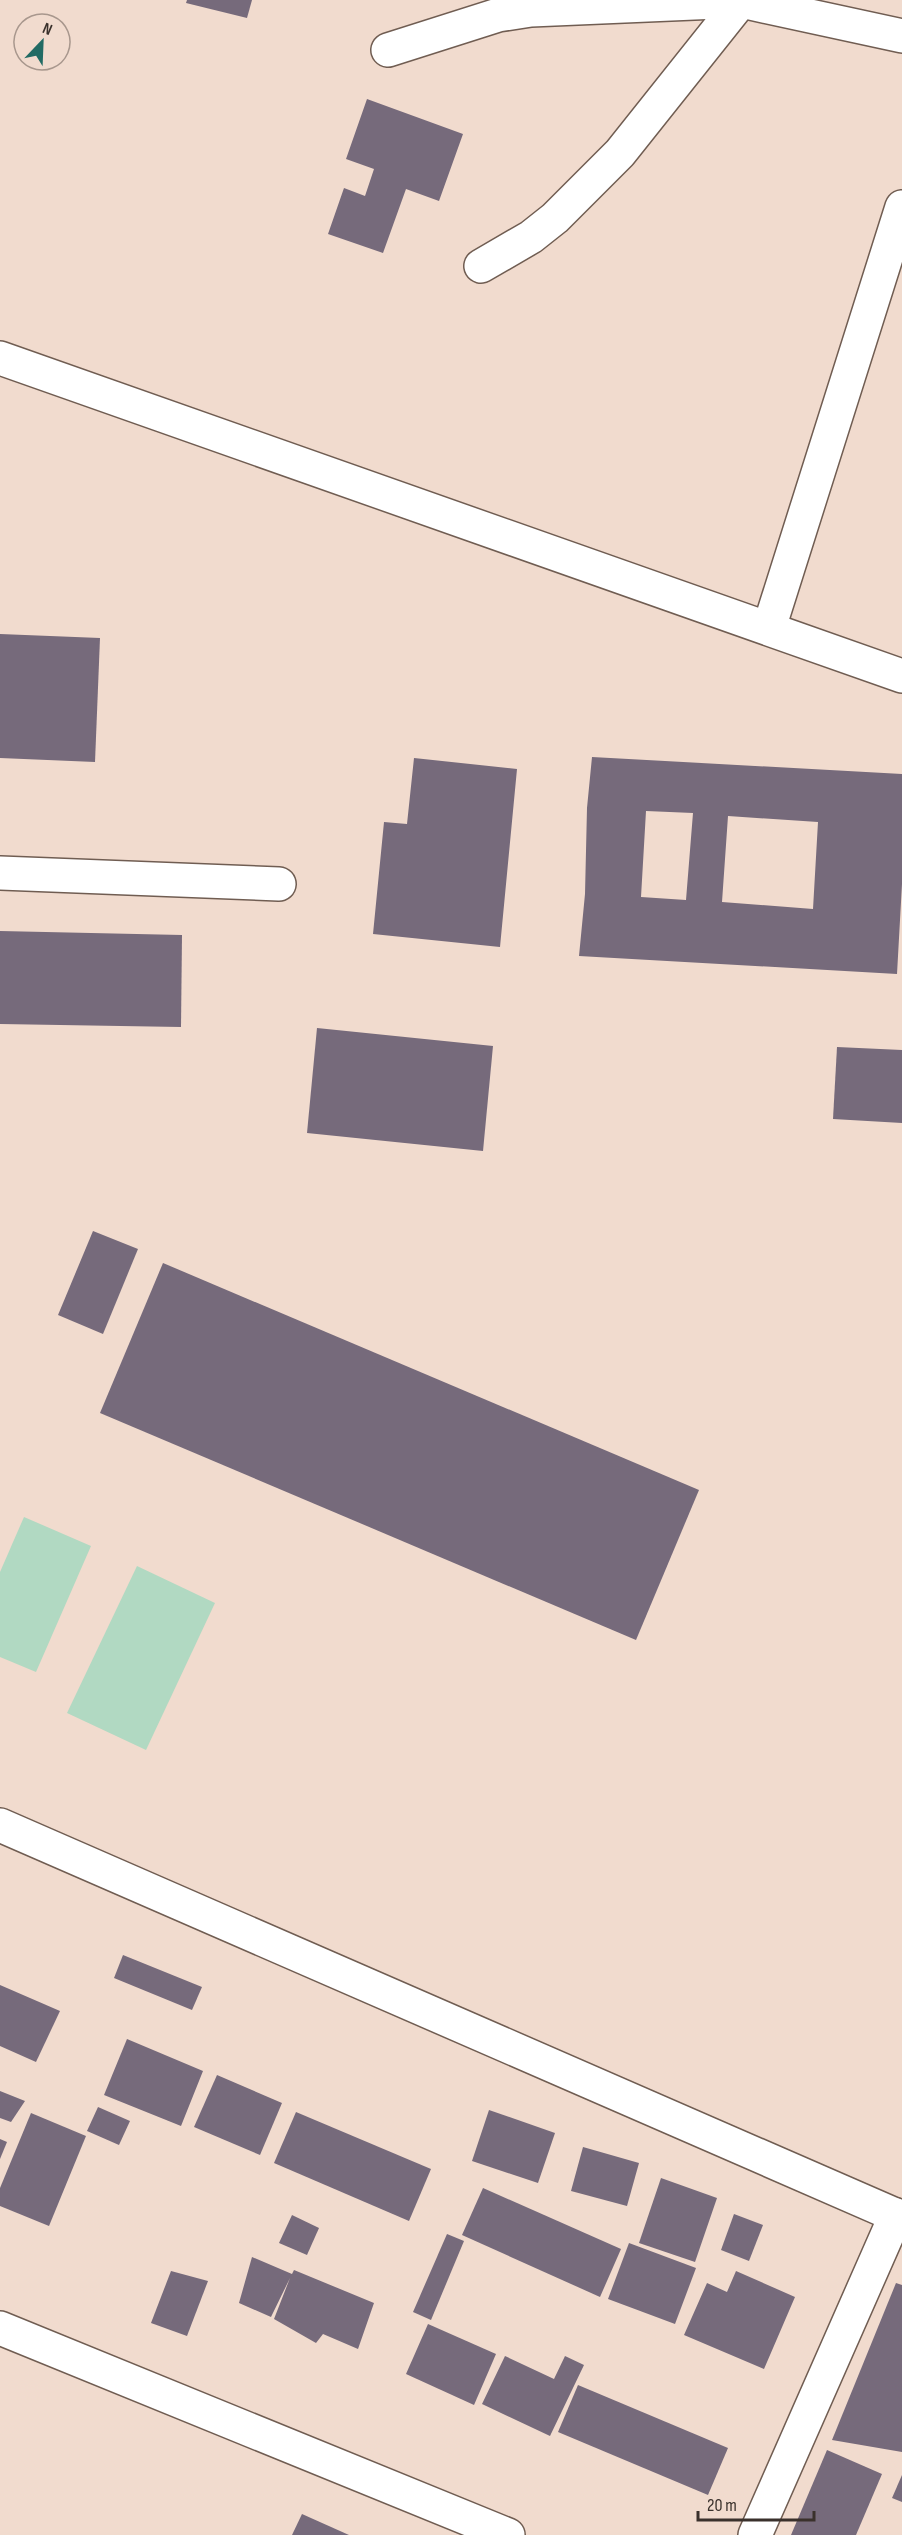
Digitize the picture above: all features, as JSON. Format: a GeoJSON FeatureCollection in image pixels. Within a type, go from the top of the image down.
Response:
{"type":"FeatureCollection","features":[{"type":"Feature","properties":{"kind":"street"},"geometry":{"type":"LineString","coordinates":[[481,266],[531,237],[555,218],[620,153],[741,1]]}},
{"type":"Feature","properties":{"kind":"street"},"geometry":{"type":"LineString","coordinates":[[388,50],[472,10],[531,10],[741,1],[902,36]]}},
{"type":"Feature","properties":{"kind":"street"},"geometry":{"type":"LineString","coordinates":[[769,628],[902,207]]}},
{"type":"Feature","properties":{"kind":"street"},"geometry":{"type":"LineString","coordinates":[[0,358],[902,676]]}},
{"type":"Feature","properties":{"kind":"street"},"geometry":{"type":"LineString","coordinates":[[0,873],[279,884]]}},
{"type":"Feature","properties":{"kind":"street"},"geometry":{"type":"LineString","coordinates":[[0,1825],[899,2217],[756,2535]]}},
{"type":"Feature","properties":{"kind":"street"},"geometry":{"type":"LineString","coordinates":[[0,2328],[508,2535]]}},
{"type":"Feature","properties":{"kind":"green space"},"geometry":{"type":"Polygon","coordinates":[[[24,1517],[91,1546],[36,1672],[0,1657],[0,1572],[24,1517]]]}},
{"type":"Feature","properties":{"kind":"green space"},"geometry":{"type":"Polygon","coordinates":[[[137,1566],[215,1603],[146,1750],[67,1713],[137,1566]]]}},
{"type":"Feature","properties":{"kind":"building"},"geometry":{"type":"Polygon","coordinates":[[[187,0],[252,0],[247,18],[186,3],[187,0]]]}},
{"type":"Feature","properties":{"kind":"building"},"geometry":{"type":"Polygon","coordinates":[[[367,99],[463,134],[439,201],[406,189],[383,253],[328,234],[344,188],[365,196],[374,169],[346,159],[367,99]]]}},
{"type":"Feature","properties":{"kind":"building"},"geometry":{"type":"Polygon","coordinates":[[[0,634],[100,638],[95,762],[0,758],[0,634]]]}},
{"type":"Feature","properties":{"kind":"building"},"geometry":{"type":"Polygon","coordinates":[[[592,757],[902,774],[902,884],[897,974],[579,956],[585,894],[587,808],[592,757]],[[646,811],[641,897],[686,900],[693,813],[646,811]],[[728,816],[722,902],[813,909],[818,822],[728,816]]]}},
{"type":"Feature","properties":{"kind":"building"},"geometry":{"type":"Polygon","coordinates":[[[414,758],[517,769],[500,947],[373,934],[384,822],[407,824],[414,758]]]}},
{"type":"Feature","properties":{"kind":"building"},"geometry":{"type":"Polygon","coordinates":[[[0,931],[182,935],[181,1027],[0,1024],[0,931]]]}},
{"type":"Feature","properties":{"kind":"building"},"geometry":{"type":"Polygon","coordinates":[[[317,1028],[493,1046],[483,1151],[307,1133],[317,1028]]]}},
{"type":"Feature","properties":{"kind":"building"},"geometry":{"type":"Polygon","coordinates":[[[837,1047],[902,1050],[902,1123],[833,1119],[837,1047]]]}},
{"type":"Feature","properties":{"kind":"building"},"geometry":{"type":"Polygon","coordinates":[[[93,1231],[138,1249],[103,1334],[58,1315],[93,1231]]]}},
{"type":"Feature","properties":{"kind":"building"},"geometry":{"type":"Polygon","coordinates":[[[163,1263],[699,1490],[636,1640],[100,1413],[163,1263]]]}},
{"type":"Feature","properties":{"kind":"building"},"geometry":{"type":"Polygon","coordinates":[[[123,1955],[202,1987],[192,2010],[114,1978],[123,1955]]]}},
{"type":"Feature","properties":{"kind":"building"},"geometry":{"type":"Polygon","coordinates":[[[0,1985],[60,2011],[36,2062],[0,2046],[0,1985]]]}},
{"type":"Feature","properties":{"kind":"building"},"geometry":{"type":"Polygon","coordinates":[[[127,2039],[203,2071],[181,2126],[104,2095],[127,2039]]]}},
{"type":"Feature","properties":{"kind":"building"},"geometry":{"type":"Polygon","coordinates":[[[217,2075],[282,2103],[260,2155],[194,2127],[217,2075]]]}},
{"type":"Feature","properties":{"kind":"building"},"geometry":{"type":"Polygon","coordinates":[[[0,2091],[25,2101],[11,2122],[0,2118],[0,2091]]]}},
{"type":"Feature","properties":{"kind":"building"},"geometry":{"type":"Polygon","coordinates":[[[98,2107],[130,2121],[119,2145],[87,2131],[98,2107]]]}},
{"type":"Feature","properties":{"kind":"building"},"geometry":{"type":"Polygon","coordinates":[[[489,2110],[555,2133],[538,2183],[472,2161],[489,2110]]]}},
{"type":"Feature","properties":{"kind":"building"},"geometry":{"type":"Polygon","coordinates":[[[296,2112],[431,2169],[409,2221],[274,2163],[296,2112]]]}},
{"type":"Feature","properties":{"kind":"building"},"geometry":{"type":"Polygon","coordinates":[[[31,2113],[86,2136],[49,2226],[0,2206],[0,2188],[31,2113]]]}},
{"type":"Feature","properties":{"kind":"building"},"geometry":{"type":"Polygon","coordinates":[[[0,2139],[7,2142],[0,2159],[0,2139]]]}},
{"type":"Feature","properties":{"kind":"building"},"geometry":{"type":"Polygon","coordinates":[[[583,2147],[639,2163],[627,2206],[571,2191],[583,2147]]]}},
{"type":"Feature","properties":{"kind":"building"},"geometry":{"type":"Polygon","coordinates":[[[661,2178],[717,2198],[695,2262],[639,2243],[661,2178]]]}},
{"type":"Feature","properties":{"kind":"building"},"geometry":{"type":"Polygon","coordinates":[[[483,2188],[621,2249],[600,2297],[462,2235],[483,2188]]]}},
{"type":"Feature","properties":{"kind":"building"},"geometry":{"type":"Polygon","coordinates":[[[734,2214],[763,2225],[749,2261],[721,2250],[734,2214]]]}},
{"type":"Feature","properties":{"kind":"building"},"geometry":{"type":"Polygon","coordinates":[[[292,2215],[319,2228],[307,2255],[279,2243],[292,2215]]]}},
{"type":"Feature","properties":{"kind":"building"},"geometry":{"type":"Polygon","coordinates":[[[447,2234],[464,2241],[431,2320],[413,2312],[447,2234]]]}},
{"type":"Feature","properties":{"kind":"building"},"geometry":{"type":"Polygon","coordinates":[[[629,2243],[696,2268],[675,2324],[608,2299],[629,2243]]]}},
{"type":"Feature","properties":{"kind":"building"},"geometry":{"type":"Polygon","coordinates":[[[252,2257],[292,2274],[294,2270],[374,2303],[358,2349],[323,2334],[316,2343],[274,2319],[290,2278],[271,2317],[239,2303],[252,2257]]]}},
{"type":"Feature","properties":{"kind":"building"},"geometry":{"type":"Polygon","coordinates":[[[171,2271],[208,2281],[187,2336],[151,2323],[171,2271]]]}},
{"type":"Feature","properties":{"kind":"building"},"geometry":{"type":"Polygon","coordinates":[[[736,2271],[795,2297],[764,2369],[684,2335],[707,2283],[727,2292],[736,2271]]]}},
{"type":"Feature","properties":{"kind":"building"},"geometry":{"type":"Polygon","coordinates":[[[896,2283],[902,2285],[902,2452],[832,2440],[896,2283]]]}},
{"type":"Feature","properties":{"kind":"building"},"geometry":{"type":"Polygon","coordinates":[[[428,2324],[496,2354],[474,2405],[406,2374],[428,2324]]]}},
{"type":"Feature","properties":{"kind":"building"},"geometry":{"type":"Polygon","coordinates":[[[505,2356],[554,2379],[565,2356],[584,2365],[550,2436],[482,2404],[505,2356]]]}},
{"type":"Feature","properties":{"kind":"building"},"geometry":{"type":"Polygon","coordinates":[[[578,2385],[728,2448],[708,2495],[558,2432],[578,2385]]]}},
{"type":"Feature","properties":{"kind":"building"},"geometry":{"type":"Polygon","coordinates":[[[827,2450],[882,2474],[856,2535],[791,2535],[827,2450]]]}},
{"type":"Feature","properties":{"kind":"building"},"geometry":{"type":"Polygon","coordinates":[[[902,2475],[902,2502],[892,2498],[902,2475]]]}},
{"type":"Feature","properties":{"kind":"building"},"geometry":{"type":"Polygon","coordinates":[[[302,2514],[349,2535],[292,2535],[302,2514]]]}}]}
